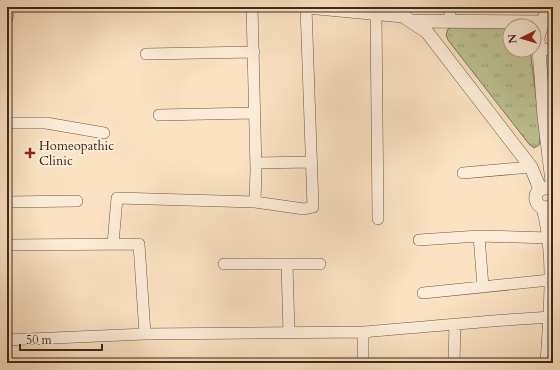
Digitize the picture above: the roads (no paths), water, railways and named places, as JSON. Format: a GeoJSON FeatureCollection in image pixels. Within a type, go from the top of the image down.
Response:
{"type":"FeatureCollection","features":[{"type":"Feature","properties":{"kind":"street"},"geometry":{"type":"LineString","coordinates":[[7,19],[9,7]]}},
{"type":"Feature","properties":{"kind":"street"},"geometry":{"type":"LineString","coordinates":[[252,7],[256,163],[255,202]]}},
{"type":"Feature","properties":{"kind":"street"},"geometry":{"type":"LineString","coordinates":[[113,244],[117,198],[255,202],[304,209],[313,207],[310,162],[307,7],[403,16],[426,32],[549,190]]}},
{"type":"Feature","properties":{"kind":"street"},"geometry":{"type":"LineString","coordinates":[[450,7],[450,21]]}},
{"type":"Feature","properties":{"kind":"street"},"geometry":{"type":"LineString","coordinates":[[542,25],[548,7]]}},
{"type":"Feature","properties":{"kind":"street"},"geometry":{"type":"LineString","coordinates":[[376,13],[378,219]]}},
{"type":"Feature","properties":{"kind":"street"},"geometry":{"type":"LineString","coordinates":[[411,21],[543,22]]}},
{"type":"Feature","properties":{"kind":"street"},"geometry":{"type":"LineString","coordinates":[[542,50],[553,49]]}},
{"type":"Feature","properties":{"kind":"street"},"geometry":{"type":"LineString","coordinates":[[146,54],[254,52]]}},
{"type":"Feature","properties":{"kind":"street"},"geometry":{"type":"LineString","coordinates":[[540,58],[549,190]]}},
{"type":"Feature","properties":{"kind":"street"},"geometry":{"type":"LineString","coordinates":[[159,115],[255,113]]}},
{"type":"Feature","properties":{"kind":"street"},"geometry":{"type":"LineString","coordinates":[[7,123],[46,123],[104,133]]}},
{"type":"Feature","properties":{"kind":"street"},"geometry":{"type":"LineString","coordinates":[[256,163],[310,162]]}},
{"type":"Feature","properties":{"kind":"street"},"geometry":{"type":"LineString","coordinates":[[463,173],[531,168]]}},
{"type":"Feature","properties":{"kind":"street"},"geometry":{"type":"LineString","coordinates":[[547,363],[551,318],[548,206],[540,206],[536,201],[536,194],[549,190]]}},
{"type":"Feature","properties":{"kind":"street"},"geometry":{"type":"LineString","coordinates":[[7,202],[77,201]]}},
{"type":"Feature","properties":{"kind":"street"},"geometry":{"type":"LineString","coordinates":[[419,240],[479,236],[550,238]]}},
{"type":"Feature","properties":{"kind":"street"},"geometry":{"type":"LineString","coordinates":[[479,236],[483,287]]}},
{"type":"Feature","properties":{"kind":"street"},"geometry":{"type":"LineString","coordinates":[[7,245],[139,244],[145,334]]}},
{"type":"Feature","properties":{"kind":"street"},"geometry":{"type":"LineString","coordinates":[[224,264],[320,264]]}},
{"type":"Feature","properties":{"kind":"street"},"geometry":{"type":"LineString","coordinates":[[287,264],[289,332]]}},
{"type":"Feature","properties":{"kind":"street"},"geometry":{"type":"LineString","coordinates":[[423,293],[550,280]]}},
{"type":"Feature","properties":{"kind":"street"},"geometry":{"type":"LineString","coordinates":[[7,340],[145,334],[363,332],[484,321],[551,318]]}},
{"type":"Feature","properties":{"kind":"street"},"geometry":{"type":"LineString","coordinates":[[454,363],[455,324]]}},
{"type":"Feature","properties":{"kind":"street"},"geometry":{"type":"LineString","coordinates":[[363,332],[363,363]]}},
{"type":"Feature","properties":{"kind":"place","name":"Homeopathic Clinic"},"geometry":{"type":"Point","coordinates":[30,153]}}]}
